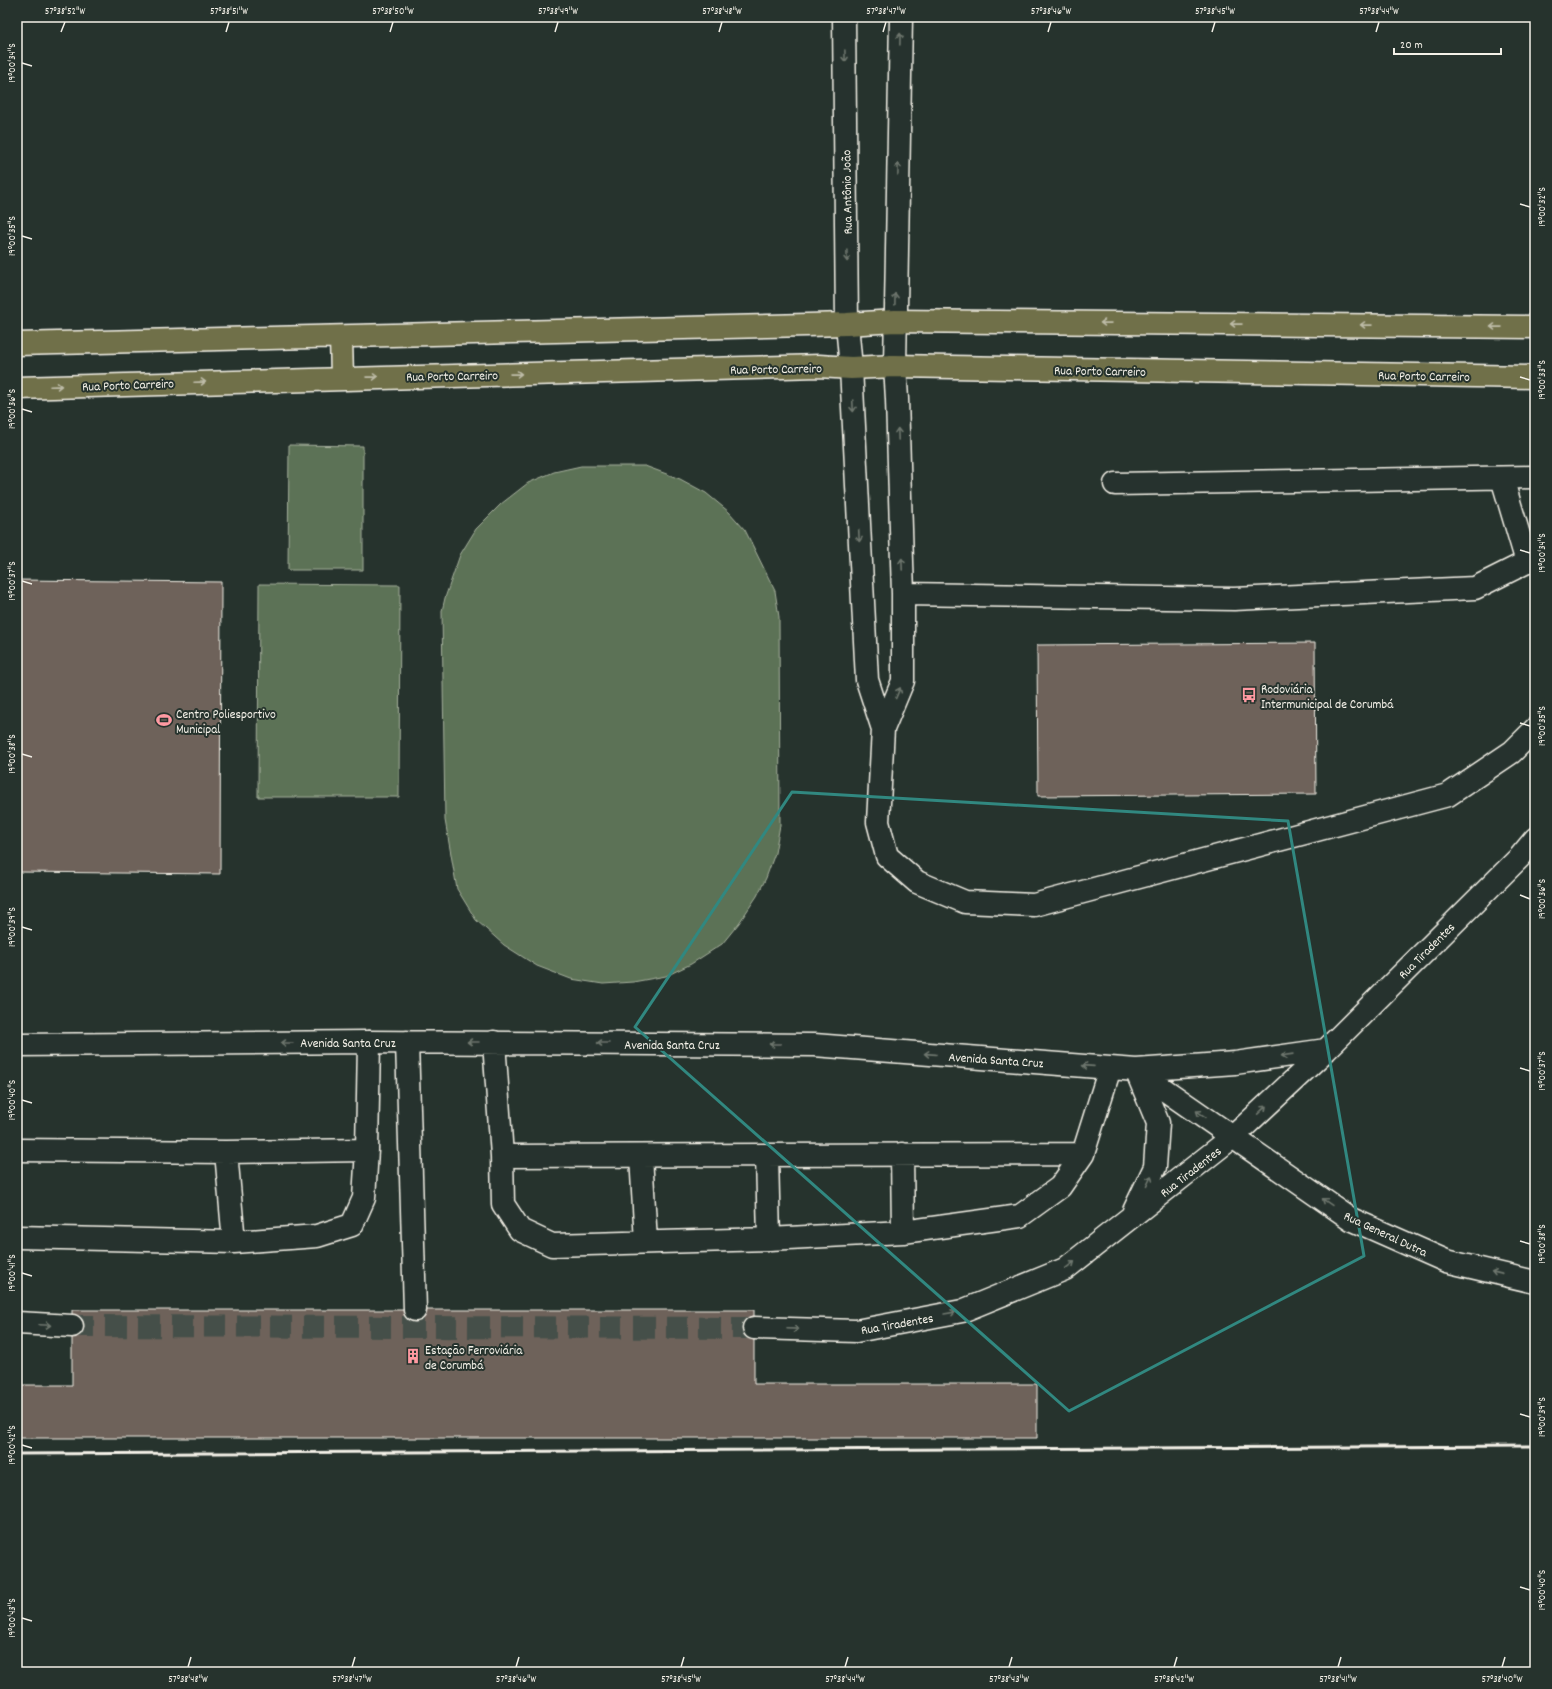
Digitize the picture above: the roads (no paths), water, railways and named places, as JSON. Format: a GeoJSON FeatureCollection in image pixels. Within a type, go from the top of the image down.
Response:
{"type":"FeatureCollection","features":[{"type":"Feature","properties":{"kind":"main road"},"geometry":{"type":"LineString","coordinates":[[17,344],[847,324],[894,321],[1535,327]]}},
{"type":"Feature","properties":{"kind":"main road"},"geometry":{"type":"LineString","coordinates":[[341,337],[342,378]]}},
{"type":"Feature","properties":{"kind":"main road","name":"Rua Porto Carreiro"},"geometry":{"type":"LineString","coordinates":[[17,388],[819,366],[851,368],[895,366],[1535,377]]}},
{"type":"Feature","properties":{"kind":"street","name":"Rua Antônio João"},"geometry":{"type":"LineString","coordinates":[[844,17],[847,324],[851,368],[867,680],[882,729]]}},
{"type":"Feature","properties":{"kind":"street"},"geometry":{"type":"LineString","coordinates":[[901,17],[894,321],[903,594],[903,681],[882,729],[878,822],[887,856],[917,882],[965,902],[1034,905],[1448,795],[1512,752],[1535,729]]}},
{"type":"Feature","properties":{"kind":"street"},"geometry":{"type":"LineString","coordinates":[[1115,484],[1535,477]]}},
{"type":"Feature","properties":{"kind":"street"},"geometry":{"type":"LineString","coordinates":[[903,594],[1234,598],[1475,588],[1531,558],[1502,478]]}},
{"type":"Feature","properties":{"kind":"street","name":"Rua Tiradentes"},"geometry":{"type":"LineString","coordinates":[[754,1328],[856,1331],[962,1311],[1065,1269],[1234,1136],[1326,1050],[1520,857],[1535,839]]}},
{"type":"Feature","properties":{"kind":"street"},"geometry":{"type":"LineString","coordinates":[[17,1237],[234,1242],[317,1236],[352,1225],[364,1198],[367,1150],[368,1042]]}},
{"type":"Feature","properties":{"kind":"street"},"geometry":{"type":"LineString","coordinates":[[407,1042],[415,1310]]}},
{"type":"Feature","properties":{"kind":"street"},"geometry":{"type":"LineString","coordinates":[[494,1042],[502,1156],[503,1204],[520,1230],[552,1245],[769,1239],[903,1232],[1020,1216],[1060,1187],[1083,1154],[1110,1068]]}},
{"type":"Feature","properties":{"kind":"street","name":"Avenida Santa Cruz"},"geometry":{"type":"LineString","coordinates":[[17,1045],[494,1042],[814,1045],[1136,1070],[1235,1063],[1326,1050]]}},
{"type":"Feature","properties":{"kind":"street"},"geometry":{"type":"LineString","coordinates":[[1132,1216],[1155,1167],[1158,1123],[1136,1070]]}},
{"type":"Feature","properties":{"kind":"street","name":"Rua General Dutra"},"geometry":{"type":"LineString","coordinates":[[1136,1070],[1234,1136],[1351,1219],[1446,1261],[1535,1282]]}},
{"type":"Feature","properties":{"kind":"street"},"geometry":{"type":"LineString","coordinates":[[17,1150],[226,1152],[367,1150]]}},
{"type":"Feature","properties":{"kind":"street"},"geometry":{"type":"LineString","coordinates":[[226,1152],[234,1242]]}},
{"type":"Feature","properties":{"kind":"street"},"geometry":{"type":"LineString","coordinates":[[902,1154],[903,1232]]}},
{"type":"Feature","properties":{"kind":"street"},"geometry":{"type":"LineString","coordinates":[[502,1156],[1083,1154]]}},
{"type":"Feature","properties":{"kind":"street"},"geometry":{"type":"LineString","coordinates":[[767,1155],[769,1239]]}},
{"type":"Feature","properties":{"kind":"street"},"geometry":{"type":"LineString","coordinates":[[641,1156],[646,1242]]}},
{"type":"Feature","properties":{"kind":"street"},"geometry":{"type":"LineString","coordinates":[[17,1323],[72,1326]]}},
{"type":"Feature","properties":{"kind":"tunnel"},"geometry":{"type":"LineString","coordinates":[[72,1326],[754,1328]]}},
{"type":"Feature","properties":{"kind":"railway"},"geometry":{"type":"LineString","coordinates":[[17,1454],[1535,1446]]}},
{"type":"Feature","properties":{"kind":"place","name":"Rodoviária Intermunicipal de Corumbá"},"geometry":{"type":"Point","coordinates":[1249,695]}},
{"type":"Feature","properties":{"kind":"place","name":"Centro Poliesportivo Municipal"},"geometry":{"type":"Point","coordinates":[164,720]}},
{"type":"Feature","properties":{"kind":"place","name":"Estação Ferroviária de Corumbá"},"geometry":{"type":"Point","coordinates":[413,1356]}}]}
